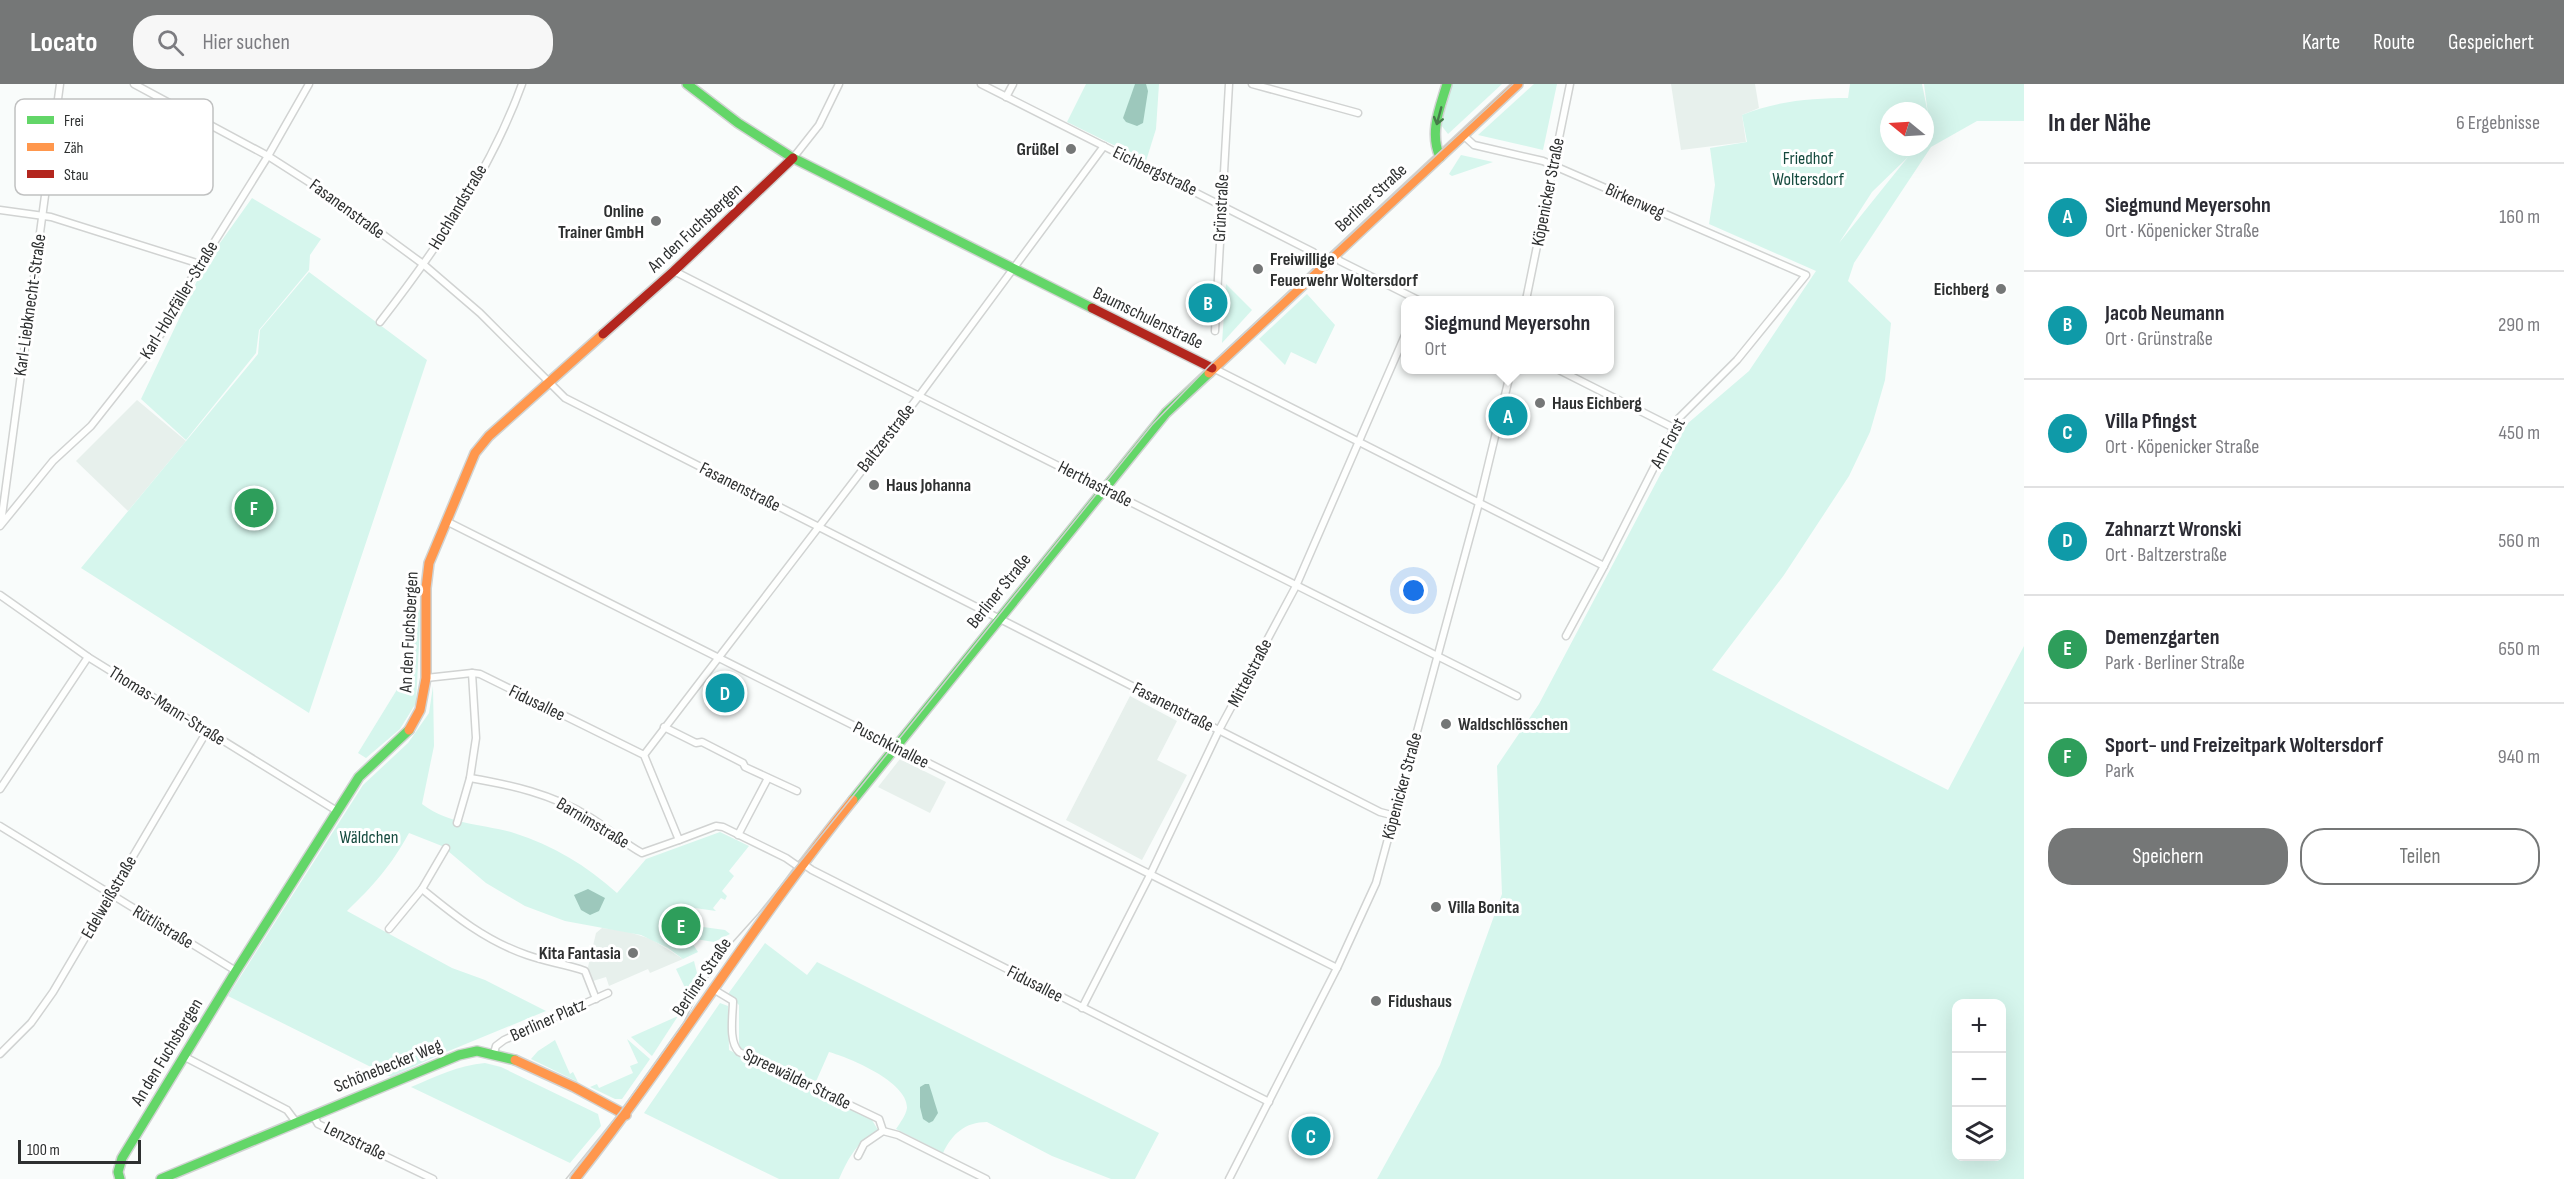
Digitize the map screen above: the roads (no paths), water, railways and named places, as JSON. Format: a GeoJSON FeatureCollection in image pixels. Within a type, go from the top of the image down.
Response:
{"type":"FeatureCollection","features":[{"type":"Feature","properties":{"kind":"street","name":"Karl-Liebknecht-Straße"},"geometry":{"type":"LineString","coordinates":[[58,99],[60,84]]}},
{"type":"Feature","properties":{"kind":"street","name":"Fasanenstraße"},"geometry":{"type":"LineString","coordinates":[[134,84],[161,99]]}},
{"type":"Feature","properties":{"kind":"street","name":"Karl-Holzfäller-Straße"},"geometry":{"type":"LineString","coordinates":[[0,526],[53,460],[91,426],[147,356],[172,317],[180,297],[268,156],[309,84]]}},
{"type":"Feature","properties":{"kind":"street","name":"Hochlandstraße"},"geometry":{"type":"LineString","coordinates":[[380,322],[423,264],[494,149],[522,84]]}},
{"type":"Feature","properties":{"kind":"street","name":"Baumschulenstraße"},"geometry":{"type":"LineString","coordinates":[[687,84],[738,123],[793,158],[1604,566]]}},
{"type":"Feature","properties":{"kind":"street","name":"An den Fuchsbergen"},"geometry":{"type":"LineString","coordinates":[[120,1179],[118,1172],[122,1158],[183,1056],[358,777],[410,729],[420,710],[426,678],[429,563],[475,453],[489,436],[674,271],[793,158],[819,125],[839,84]]}},
{"type":"Feature","properties":{"kind":"street","name":"Eichbergstraße"},"geometry":{"type":"LineString","coordinates":[[981,84],[1314,252],[1326,263]]}},
{"type":"Feature","properties":{"kind":"street"},"geometry":{"type":"LineString","coordinates":[[1006,97],[1013,84]]}},
{"type":"Feature","properties":{"kind":"street","name":"Grünstraße"},"geometry":{"type":"LineString","coordinates":[[1215,331],[1229,84]]}},
{"type":"Feature","properties":{"kind":"street"},"geometry":{"type":"LineString","coordinates":[[1252,84],[1358,113]]}},
{"type":"Feature","properties":{"kind":"street"},"geometry":{"type":"LineString","coordinates":[[1438,153],[1435,131],[1447,84]]}},
{"type":"Feature","properties":{"kind":"street","name":"Berliner Straße"},"geometry":{"type":"LineString","coordinates":[[575,1179],[626,1115],[801,865],[1166,413],[1326,263],[1438,153],[1463,135],[1518,84]]}},
{"type":"Feature","properties":{"kind":"street","name":"Köpenicker Straße"},"geometry":{"type":"LineString","coordinates":[[1527,296],[1570,84]]}},
{"type":"Feature","properties":{"kind":"street","name":"Fasanenstraße"},"geometry":{"type":"LineString","coordinates":[[213,128],[268,156],[329,195],[423,264],[480,313],[565,398],[1380,812],[1395,816]]}},
{"type":"Feature","properties":{"kind":"street","name":"Birkenweg"},"geometry":{"type":"LineString","coordinates":[[1463,135],[1474,145],[1543,160],[1806,275]]}},
{"type":"Feature","properties":{"kind":"street","name":"Baltzerstraße"},"geometry":{"type":"LineString","coordinates":[[664,727],[919,396],[1104,146]]}},
{"type":"Feature","properties":{"kind":"street","name":"Karl-Liebknecht-Straße"},"geometry":{"type":"LineString","coordinates":[[0,526],[45,195]]}},
{"type":"Feature","properties":{"kind":"street"},"geometry":{"type":"LineString","coordinates":[[0,210],[42,216],[200,264]]}},
{"type":"Feature","properties":{"kind":"street"},"geometry":{"type":"LineString","coordinates":[[1334,255],[1340,261],[1410,296]]}},
{"type":"Feature","properties":{"kind":"street","name":"Herthastraße"},"geometry":{"type":"LineString","coordinates":[[674,271],[1517,696]]}},
{"type":"Feature","properties":{"kind":"street","name":"Am Forst"},"geometry":{"type":"LineString","coordinates":[[1566,636],[1679,418],[1737,360],[1806,275]]}},
{"type":"Feature","properties":{"kind":"street","name":"Mittelstraße"},"geometry":{"type":"LineString","coordinates":[[1082,1008],[1150,875],[1219,730],[1296,586],[1401,344]]}},
{"type":"Feature","properties":{"kind":"street","name":"Köpenicker Straße"},"geometry":{"type":"LineString","coordinates":[[1229,1179],[1337,968],[1376,883],[1479,503],[1509,374]]}},
{"type":"Feature","properties":{"kind":"street"},"geometry":{"type":"LineString","coordinates":[[1569,374],[1674,428]]}},
{"type":"Feature","properties":{"kind":"street","name":"Puschkinallee"},"geometry":{"type":"LineString","coordinates":[[446,521],[1337,968]]}},
{"type":"Feature","properties":{"kind":"street","name":"Thomas-Mann-Straße"},"geometry":{"type":"LineString","coordinates":[[0,595],[88,657],[337,811]]}},
{"type":"Feature","properties":{"kind":"street"},"geometry":{"type":"LineString","coordinates":[[0,789],[88,657]]}},
{"type":"Feature","properties":{"kind":"street"},"geometry":{"type":"LineString","coordinates":[[457,823],[470,778],[476,738],[472,673]]}},
{"type":"Feature","properties":{"kind":"street","name":"Fidusallee"},"geometry":{"type":"LineString","coordinates":[[426,678],[480,674],[644,755]]}},
{"type":"Feature","properties":{"kind":"street"},"geometry":{"type":"LineString","coordinates":[[679,840],[644,755],[664,727],[696,743],[702,742],[797,791]]}},
{"type":"Feature","properties":{"kind":"street","name":"Edelweißstraße"},"geometry":{"type":"LineString","coordinates":[[0,1054],[37,1016],[111,896],[207,731]]}},
{"type":"Feature","properties":{"kind":"street","name":"Barnimstraße"},"geometry":{"type":"LineString","coordinates":[[470,778],[528,790],[563,803],[612,831],[642,852],[679,840]]}},
{"type":"Feature","properties":{"kind":"street"},"geometry":{"type":"LineString","coordinates":[[738,835],[768,778]]}},
{"type":"Feature","properties":{"kind":"street","name":"Rütlistraße"},"geometry":{"type":"LineString","coordinates":[[0,826],[236,971]]}},
{"type":"Feature","properties":{"kind":"street","name":"Fidusallee"},"geometry":{"type":"LineString","coordinates":[[679,840],[716,826],[738,835],[812,870],[1269,1102]]}},
{"type":"Feature","properties":{"kind":"street"},"geometry":{"type":"LineString","coordinates":[[389,929],[422,889],[446,848]]}},
{"type":"Feature","properties":{"kind":"street"},"geometry":{"type":"LineString","coordinates":[[422,889],[460,921],[496,943],[547,962],[585,971],[596,999]]}},
{"type":"Feature","properties":{"kind":"street","name":"Spreewälder Straße"},"geometry":{"type":"LineString","coordinates":[[713,988],[733,1001],[733,1041],[734,1047],[739,1052],[879,1119],[883,1131]]}},
{"type":"Feature","properties":{"kind":"street","name":"Berliner Platz"},"geometry":{"type":"LineString","coordinates":[[494,1053],[496,1046],[504,1040],[608,993]]}},
{"type":"Feature","properties":{"kind":"street","name":"Schönebecker Weg"},"geometry":{"type":"LineString","coordinates":[[161,1179],[465,1053],[477,1051],[494,1053],[521,1063],[626,1115]]}},
{"type":"Feature","properties":{"kind":"street"},"geometry":{"type":"LineString","coordinates":[[183,1056],[287,1110],[296,1122]]}},
{"type":"Feature","properties":{"kind":"street","name":"Lenzstraße"},"geometry":{"type":"LineString","coordinates":[[313,1115],[318,1124],[433,1179]]}},
{"type":"Feature","properties":{"kind":"street"},"geometry":{"type":"LineString","coordinates":[[858,1156],[864,1143],[883,1131],[898,1135],[986,1179]]}},
{"type":"Feature","properties":{"kind":"tram line"},"geometry":{"type":"LineString","coordinates":[[566,1179],[620,1112],[684,1022],[702,986],[731,944],[758,914],[1152,425],[1209,366],[1513,84]]}},
{"type":"Feature","properties":{"kind":"place","name":"Grüßel"},"geometry":{"type":"Point","coordinates":[1071,149]}},
{"type":"Feature","properties":{"kind":"place","name":"Online Trainer GmbH"},"geometry":{"type":"Point","coordinates":[656,221]}},
{"type":"Feature","properties":{"kind":"place","name":"Freiwillige Feuerwehr Woltersdorf"},"geometry":{"type":"Point","coordinates":[1258,269]}},
{"type":"Feature","properties":{"kind":"place","name":"Eichberg"},"geometry":{"type":"Point","coordinates":[2001,289]}},
{"type":"Feature","properties":{"kind":"place","name":"Jacob Neumann"},"geometry":{"type":"Point","coordinates":[1208,303]}},
{"type":"Feature","properties":{"kind":"place","name":"Haus Eichberg"},"geometry":{"type":"Point","coordinates":[1540,403]}},
{"type":"Feature","properties":{"kind":"place","name":"Siegmund Meyersohn"},"geometry":{"type":"Point","coordinates":[1508,416]}},
{"type":"Feature","properties":{"kind":"place","name":"Haus Johanna"},"geometry":{"type":"Point","coordinates":[874,485]}},
{"type":"Feature","properties":{"kind":"place","name":"Sport- und Freizeitpark Woltersdorf"},"geometry":{"type":"Point","coordinates":[254,508]}},
{"type":"Feature","properties":{"kind":"place","name":"Zahnarzt Wronski"},"geometry":{"type":"Point","coordinates":[725,693]}},
{"type":"Feature","properties":{"kind":"place","name":"Waldschlösschen"},"geometry":{"type":"Point","coordinates":[1446,724]}},
{"type":"Feature","properties":{"kind":"place","name":"Villa Bonita"},"geometry":{"type":"Point","coordinates":[1436,907]}},
{"type":"Feature","properties":{"kind":"place","name":"Demenzgarten"},"geometry":{"type":"Point","coordinates":[681,926]}},
{"type":"Feature","properties":{"kind":"place","name":"Kita Fantasia"},"geometry":{"type":"Point","coordinates":[633,953]}},
{"type":"Feature","properties":{"kind":"place","name":"Fidushaus"},"geometry":{"type":"Point","coordinates":[1376,1001]}},
{"type":"Feature","properties":{"kind":"place","name":"Villa Pfingst"},"geometry":{"type":"Point","coordinates":[1311,1136]}},
{"type":"Feature","properties":{"kind":"park label","name":"Friedhof Woltersdorf"},"geometry":{"type":"Point","coordinates":[1808,168]}},
{"type":"Feature","properties":{"kind":"park label","name":"Wäldchen"},"geometry":{"type":"Point","coordinates":[369,837]}}]}
